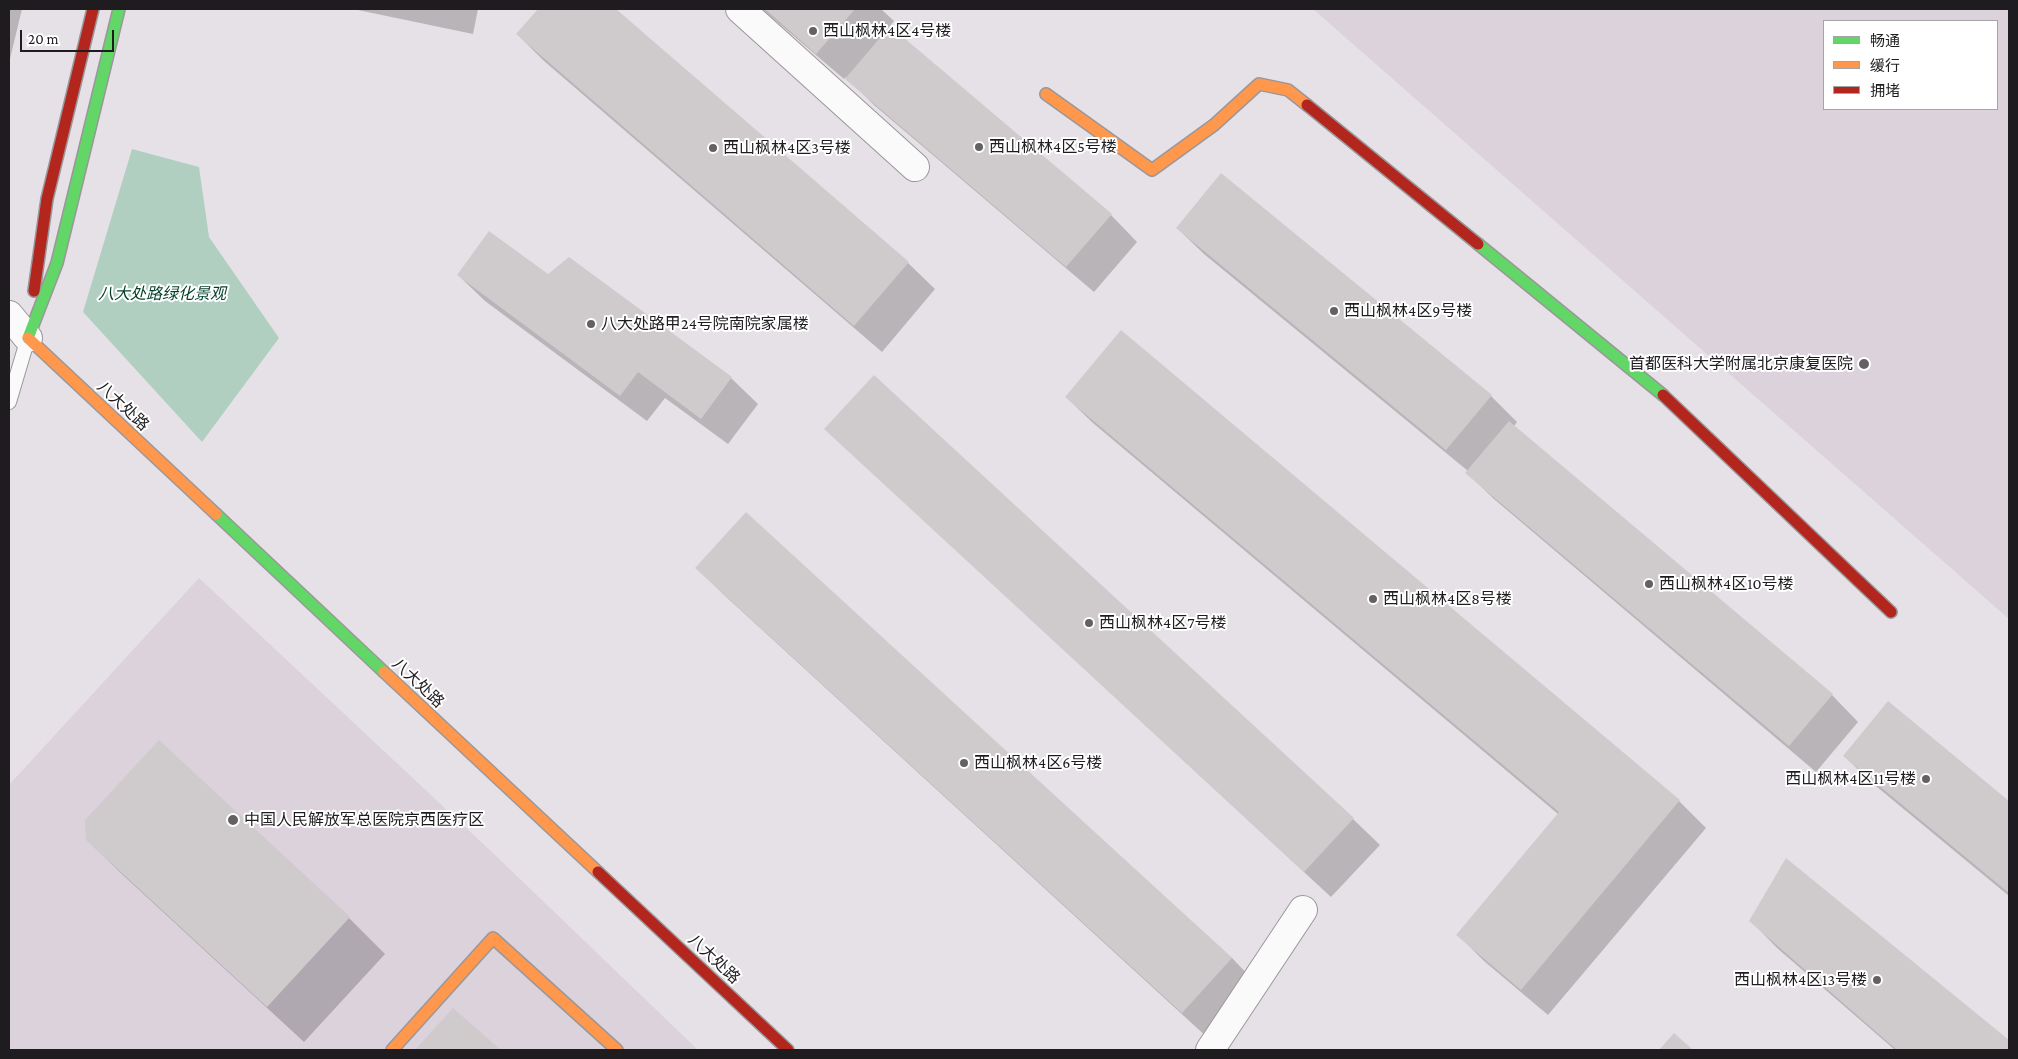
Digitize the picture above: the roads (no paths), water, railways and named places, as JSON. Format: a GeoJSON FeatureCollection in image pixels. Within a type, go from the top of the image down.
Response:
{"type":"FeatureCollection","features":[{"type":"Feature","properties":{"kind":"street"},"geometry":{"type":"LineString","coordinates":[[28,338],[47,199],[93,9]]}},
{"type":"Feature","properties":{"kind":"street"},"geometry":{"type":"LineString","coordinates":[[28,338],[57,263],[119,9]]}},
{"type":"Feature","properties":{"kind":"street"},"geometry":{"type":"LineString","coordinates":[[740,9],[915,167]]}},
{"type":"Feature","properties":{"kind":"street"},"geometry":{"type":"LineString","coordinates":[[1046,94],[1152,170],[1214,125],[1259,84],[1288,90],[1650,383],[1891,612]]}},
{"type":"Feature","properties":{"kind":"street"},"geometry":{"type":"LineString","coordinates":[[9,314],[28,338]]}},
{"type":"Feature","properties":{"kind":"street","name":"八大处路"},"geometry":{"type":"LineString","coordinates":[[28,338],[778,1047]]}},
{"type":"Feature","properties":{"kind":"street"},"geometry":{"type":"LineString","coordinates":[[1210,1050],[1303,910]]}},
{"type":"Feature","properties":{"kind":"street"},"geometry":{"type":"LineString","coordinates":[[392,1050],[493,938],[617,1050]]}},
{"type":"Feature","properties":{"kind":"lane"},"geometry":{"type":"LineString","coordinates":[[9,402],[28,338]]}},
{"type":"Feature","properties":{"kind":"place","name":"西山枫林4区4号楼"},"geometry":{"type":"Point","coordinates":[813,31]}},
{"type":"Feature","properties":{"kind":"place","name":"西山枫林4区5号楼"},"geometry":{"type":"Point","coordinates":[979,147]}},
{"type":"Feature","properties":{"kind":"place","name":"西山枫林4区3号楼"},"geometry":{"type":"Point","coordinates":[713,148]}},
{"type":"Feature","properties":{"kind":"place","name":"西山枫林4区9号楼"},"geometry":{"type":"Point","coordinates":[1334,311]}},
{"type":"Feature","properties":{"kind":"place","name":"八大处路甲24号院南院家属楼"},"geometry":{"type":"Point","coordinates":[591,324]}},
{"type":"Feature","properties":{"kind":"place","name":"首都医科大学附属北京康复医院"},"geometry":{"type":"Point","coordinates":[1864,364]}},
{"type":"Feature","properties":{"kind":"place","name":"西山枫林4区10号楼"},"geometry":{"type":"Point","coordinates":[1649,584]}},
{"type":"Feature","properties":{"kind":"place","name":"西山枫林4区8号楼"},"geometry":{"type":"Point","coordinates":[1373,599]}},
{"type":"Feature","properties":{"kind":"place","name":"西山枫林4区7号楼"},"geometry":{"type":"Point","coordinates":[1089,623]}},
{"type":"Feature","properties":{"kind":"place","name":"西山枫林4区6号楼"},"geometry":{"type":"Point","coordinates":[964,763]}},
{"type":"Feature","properties":{"kind":"place","name":"西山枫林4区11号楼"},"geometry":{"type":"Point","coordinates":[1926,779]}},
{"type":"Feature","properties":{"kind":"place","name":"中国人民解放军总医院京西医疗区"},"geometry":{"type":"Point","coordinates":[233,820]}},
{"type":"Feature","properties":{"kind":"place","name":"西山枫林4区13号楼"},"geometry":{"type":"Point","coordinates":[1877,980]}},
{"type":"Feature","properties":{"kind":"park label","name":"八大处路绿化景观"},"geometry":{"type":"Point","coordinates":[162,294]}}]}
